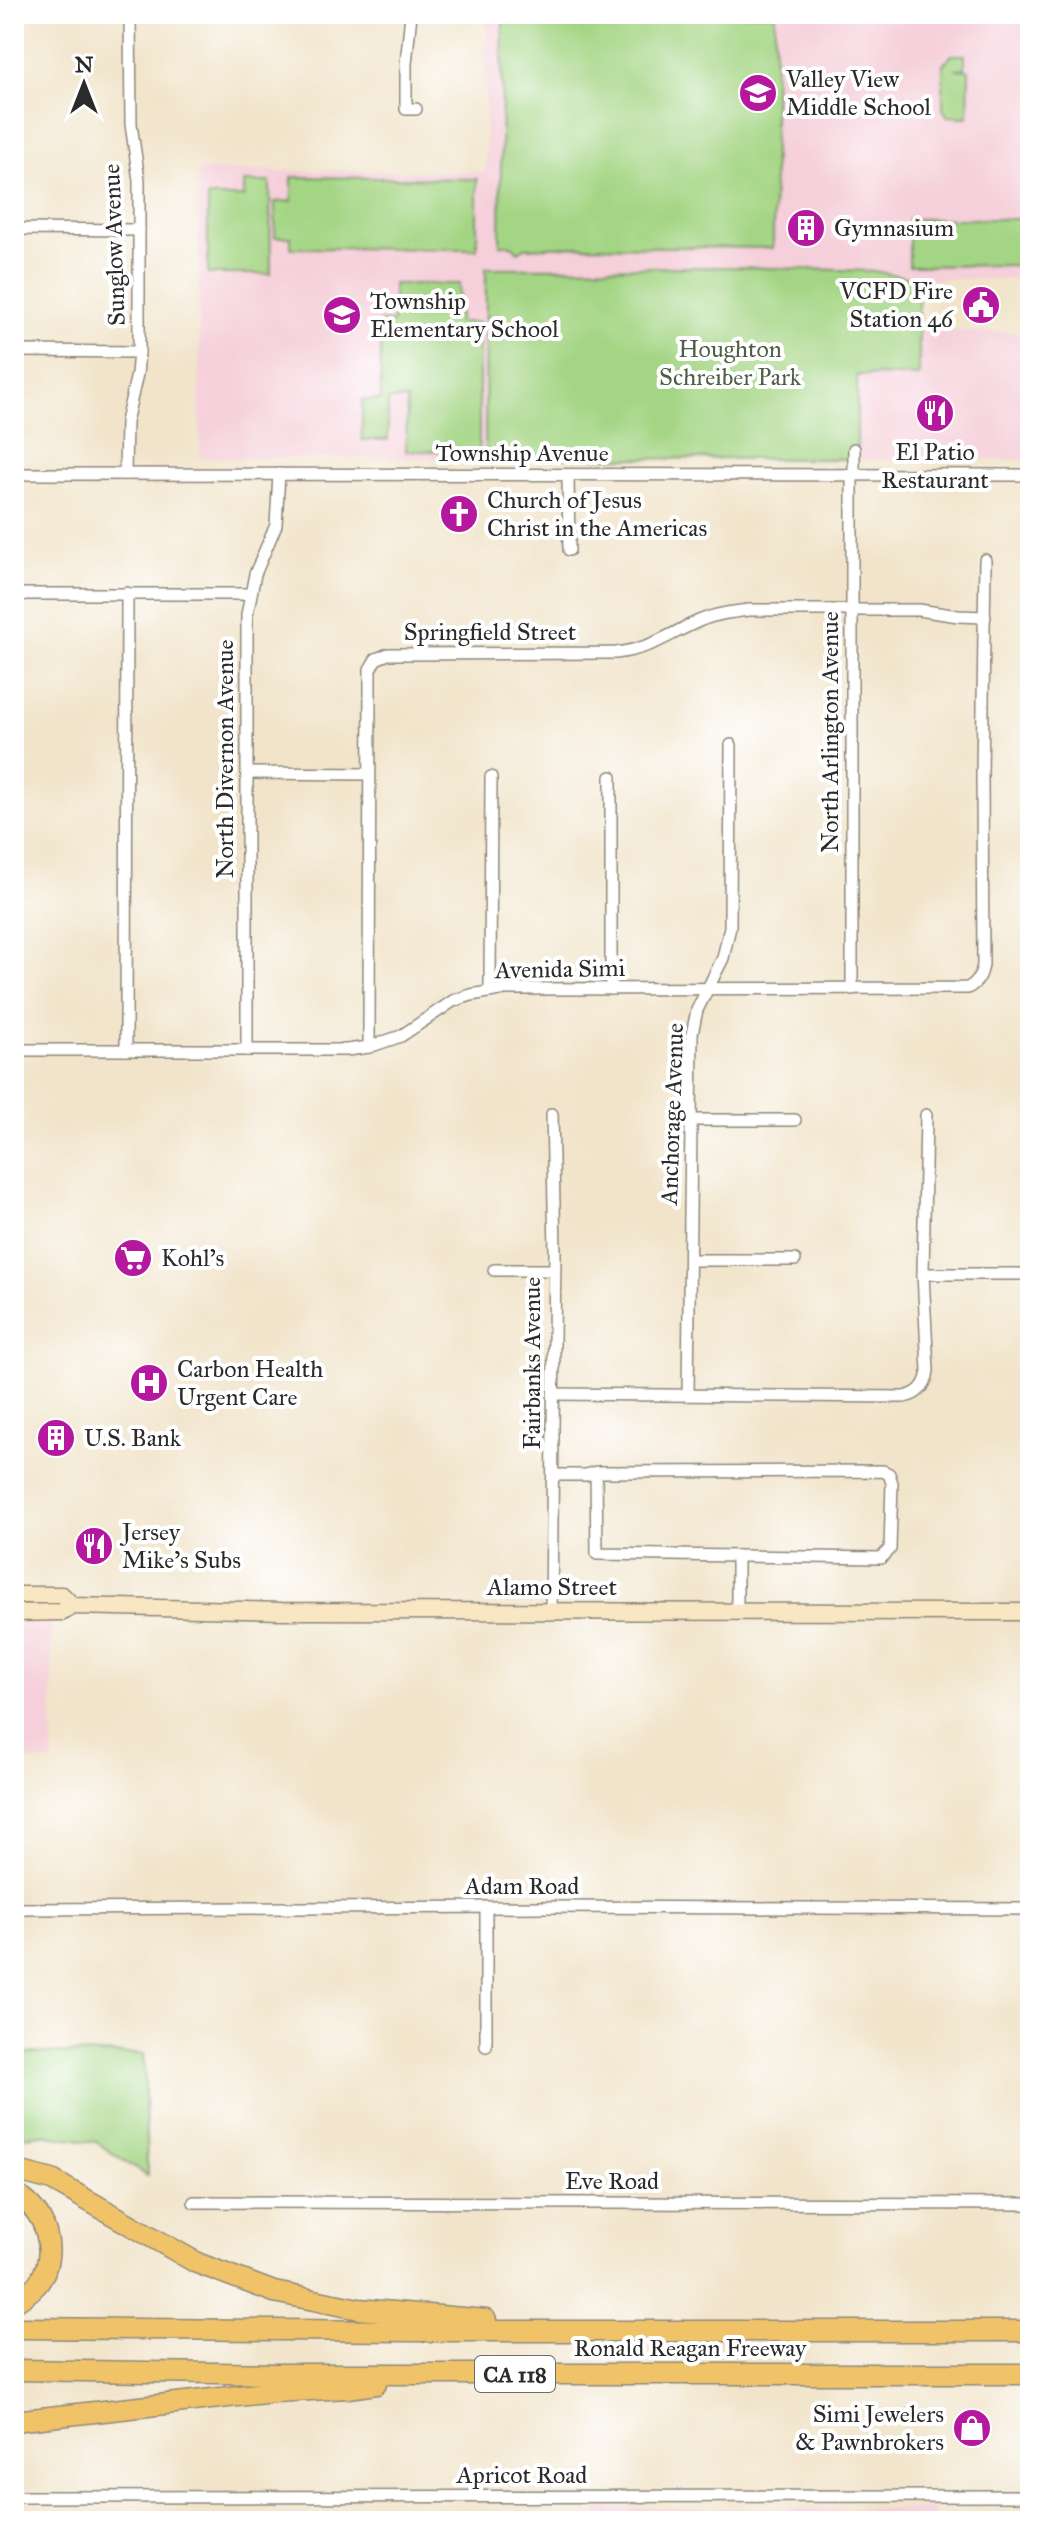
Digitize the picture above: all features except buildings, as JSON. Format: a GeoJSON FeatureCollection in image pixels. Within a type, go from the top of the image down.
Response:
{"type":"FeatureCollection","features":[{"type":"Feature","properties":{"kind":"highway"},"geometry":{"type":"LineString","coordinates":[[14,2170],[52,2180],[197,2263],[274,2292],[359,2309],[476,2318],[561,2331]]}},
{"type":"Feature","properties":{"kind":"highway"},"geometry":{"type":"LineString","coordinates":[[14,2194],[30,2204],[40,2216],[45,2227],[48,2253],[40,2280],[31,2292],[14,2303]]}},
{"type":"Feature","properties":{"kind":"highway","name":"Ronald Reagan Freeway"},"geometry":{"type":"LineString","coordinates":[[14,2328],[1024,2331]]}},
{"type":"Feature","properties":{"kind":"highway","name":"Ronald Reagan Freeway"},"geometry":{"type":"LineString","coordinates":[[14,2370],[276,2374],[1023,2374]]}},
{"type":"Feature","properties":{"kind":"highway"},"geometry":{"type":"LineString","coordinates":[[14,2421],[274,2392],[348,2388],[450,2374]]}},
{"type":"Feature","properties":{"kind":"main road","name":"Alamo Street"},"geometry":{"type":"LineString","coordinates":[[14,1595],[62,1595],[73,1606]]}},
{"type":"Feature","properties":{"kind":"main road","name":"Alamo Street"},"geometry":{"type":"LineString","coordinates":[[14,1613],[63,1612],[73,1606],[282,1611],[1030,1612]]}},
{"type":"Feature","properties":{"kind":"street","name":"Sunglow Avenue"},"geometry":{"type":"LineString","coordinates":[[125,474],[126,422],[139,352],[139,180],[131,124],[130,14]]}},
{"type":"Feature","properties":{"kind":"street"},"geometry":{"type":"LineString","coordinates":[[411,14],[406,109],[416,109]]}},
{"type":"Feature","properties":{"kind":"street"},"geometry":{"type":"LineString","coordinates":[[14,229],[139,230]]}},
{"type":"Feature","properties":{"kind":"street"},"geometry":{"type":"LineString","coordinates":[[19,351],[139,352]]}},
{"type":"Feature","properties":{"kind":"street","name":"North Arlington Avenue"},"geometry":{"type":"LineString","coordinates":[[852,989],[854,449]]}},
{"type":"Feature","properties":{"kind":"street","name":"Township Avenue"},"geometry":{"type":"LineString","coordinates":[[14,474],[1030,475]]}},
{"type":"Feature","properties":{"kind":"street","name":"North Divernon Avenue"},"geometry":{"type":"LineString","coordinates":[[247,1050],[247,615],[255,574],[276,525],[279,474]]}},
{"type":"Feature","properties":{"kind":"street"},"geometry":{"type":"LineString","coordinates":[[568,475],[569,550]]}},
{"type":"Feature","properties":{"kind":"street"},"geometry":{"type":"LineString","coordinates":[[985,560],[985,617]]}},
{"type":"Feature","properties":{"kind":"street"},"geometry":{"type":"LineString","coordinates":[[126,1050],[127,593]]}},
{"type":"Feature","properties":{"kind":"street"},"geometry":{"type":"LineString","coordinates":[[14,599],[25,594],[250,594]]}},
{"type":"Feature","properties":{"kind":"street","name":"Springfield Street"},"geometry":{"type":"LineString","coordinates":[[369,1047],[370,669],[382,656],[616,653],[650,646],[699,620],[726,612],[749,610],[919,610],[985,617]]}},
{"type":"Feature","properties":{"kind":"street","name":"Avenida Simi"},"geometry":{"type":"LineString","coordinates":[[14,1050],[347,1050],[369,1047],[401,1036],[453,1001],[490,990],[968,988],[981,975],[983,965],[985,617]]}},
{"type":"Feature","properties":{"kind":"street","name":"Anchorage Avenue"},"geometry":{"type":"LineString","coordinates":[[688,1395],[692,1034],[697,1010],[723,958],[730,927],[731,745]]}},
{"type":"Feature","properties":{"kind":"street"},"geometry":{"type":"LineString","coordinates":[[247,773],[369,774]]}},
{"type":"Feature","properties":{"kind":"street"},"geometry":{"type":"LineString","coordinates":[[490,990],[491,777]]}},
{"type":"Feature","properties":{"kind":"street"},"geometry":{"type":"LineString","coordinates":[[611,777],[611,989]]}},
{"type":"Feature","properties":{"kind":"street","name":"Fairbanks Avenue"},"geometry":{"type":"LineString","coordinates":[[551,1611],[554,1475],[552,1114]]}},
{"type":"Feature","properties":{"kind":"street"},"geometry":{"type":"LineString","coordinates":[[553,1394],[904,1397],[922,1389],[928,1371],[923,1274],[926,1115]]}},
{"type":"Feature","properties":{"kind":"street"},"geometry":{"type":"LineString","coordinates":[[690,1120],[795,1120]]}},
{"type":"Feature","properties":{"kind":"street"},"geometry":{"type":"LineString","coordinates":[[690,1260],[795,1260]]}},
{"type":"Feature","properties":{"kind":"street"},"geometry":{"type":"LineString","coordinates":[[494,1270],[554,1270]]}},
{"type":"Feature","properties":{"kind":"street"},"geometry":{"type":"LineString","coordinates":[[923,1274],[1030,1274]]}},
{"type":"Feature","properties":{"kind":"street"},"geometry":{"type":"LineString","coordinates":[[554,1475],[596,1472],[883,1471],[889,1474],[892,1483],[890,1549],[881,1558],[597,1554],[596,1472]]}},
{"type":"Feature","properties":{"kind":"street"},"geometry":{"type":"LineString","coordinates":[[737,1556],[737,1611]]}},
{"type":"Feature","properties":{"kind":"street"},"geometry":{"type":"LineString","coordinates":[[486,1908],[486,2046]]}},
{"type":"Feature","properties":{"kind":"street","name":"Adam Road"},"geometry":{"type":"LineString","coordinates":[[14,1909],[1030,1909]]}},
{"type":"Feature","properties":{"kind":"street","name":"Eve Road"},"geometry":{"type":"LineString","coordinates":[[194,2202],[1030,2204]]}},
{"type":"Feature","properties":{"kind":"street","name":"Apricot Road"},"geometry":{"type":"LineString","coordinates":[[14,2497],[1030,2496]]}},
{"type":"Feature","properties":{"kind":"shaded area","name":"Valley View Middle School"},"geometry":{"type":"Polygon","coordinates":[[[486,14],[1030,14],[1030,279],[918,279],[873,271],[732,267],[486,268],[485,458],[200,458],[198,170],[485,172],[486,14]]]}},
{"type":"Feature","properties":{"kind":"shaded area"},"geometry":{"type":"Polygon","coordinates":[[[918,331],[1030,332],[1030,457],[1024,460],[857,459],[857,375],[918,376],[918,331]]]}},
{"type":"Feature","properties":{"kind":"shaded area"},"geometry":{"type":"Polygon","coordinates":[[[14,1624],[51,1624],[53,1761],[14,1761],[14,1624]]]}},
{"type":"Feature","properties":{"kind":"shaded area"},"geometry":{"type":"Polygon","coordinates":[[[597,2508],[934,2509],[934,2521],[597,2521],[597,2508]]]}},
{"type":"Feature","properties":{"kind":"green space"},"geometry":{"type":"Polygon","coordinates":[[[503,14],[775,14],[773,248],[572,246],[525,248],[518,252],[512,245],[500,245],[503,14]]]}},
{"type":"Feature","properties":{"kind":"green space"},"geometry":{"type":"Polygon","coordinates":[[[952,55],[965,55],[965,68],[955,69],[969,70],[968,117],[947,116],[943,109],[943,64],[952,55]]]}},
{"type":"Feature","properties":{"kind":"green space"},"geometry":{"type":"Polygon","coordinates":[[[292,177],[477,179],[477,249],[291,248],[291,237],[275,237],[275,202],[292,201],[292,177]]]}},
{"type":"Feature","properties":{"kind":"green space"},"geometry":{"type":"Polygon","coordinates":[[[244,182],[270,182],[271,274],[208,274],[208,197],[244,197],[244,182]]]}},
{"type":"Feature","properties":{"kind":"green space"},"geometry":{"type":"Polygon","coordinates":[[[909,219],[1030,219],[1030,265],[909,266],[909,219]]]}},
{"type":"Feature","properties":{"kind":"green space","name":"Houghton Schreiber Park"},"geometry":{"type":"Polygon","coordinates":[[[732,267],[873,271],[918,279],[919,376],[857,375],[857,459],[485,458],[486,268],[732,267]]]}},
{"type":"Feature","properties":{"kind":"green space"},"geometry":{"type":"Polygon","coordinates":[[[393,284],[459,284],[459,322],[479,323],[479,451],[406,451],[407,400],[388,400],[388,440],[362,440],[362,400],[381,400],[380,322],[393,322],[393,284]]]}},
{"type":"Feature","properties":{"kind":"green space"},"geometry":{"type":"Polygon","coordinates":[[[14,2053],[144,2054],[147,2176],[96,2142],[41,2134],[14,2138],[14,2053]]]}},
{"type":"Feature","properties":{"kind":"place","name":"Valley View Middle School"},"geometry":{"type":"Point","coordinates":[758,93]}},
{"type":"Feature","properties":{"kind":"place","name":"Gymnasium"},"geometry":{"type":"Point","coordinates":[806,228]}},
{"type":"Feature","properties":{"kind":"place","name":"VCFD Fire Station 46"},"geometry":{"type":"Point","coordinates":[981,305]}},
{"type":"Feature","properties":{"kind":"place","name":"Township Elementary School"},"geometry":{"type":"Point","coordinates":[342,315]}},
{"type":"Feature","properties":{"kind":"place","name":"El Patio Restaurant"},"geometry":{"type":"Point","coordinates":[935,413]}},
{"type":"Feature","properties":{"kind":"place","name":"Church of Jesus Christ in the Americas"},"geometry":{"type":"Point","coordinates":[459,514]}},
{"type":"Feature","properties":{"kind":"place","name":"Kohl's"},"geometry":{"type":"Point","coordinates":[133,1258]}},
{"type":"Feature","properties":{"kind":"place","name":"Carbon Health Urgent Care"},"geometry":{"type":"Point","coordinates":[149,1383]}},
{"type":"Feature","properties":{"kind":"place","name":"U.S. Bank"},"geometry":{"type":"Point","coordinates":[56,1438]}},
{"type":"Feature","properties":{"kind":"place","name":"Jersey Mike's Subs"},"geometry":{"type":"Point","coordinates":[94,1546]}},
{"type":"Feature","properties":{"kind":"place","name":"Simi Jewelers & Pawnbrokers"},"geometry":{"type":"Point","coordinates":[972,2428]}}]}
